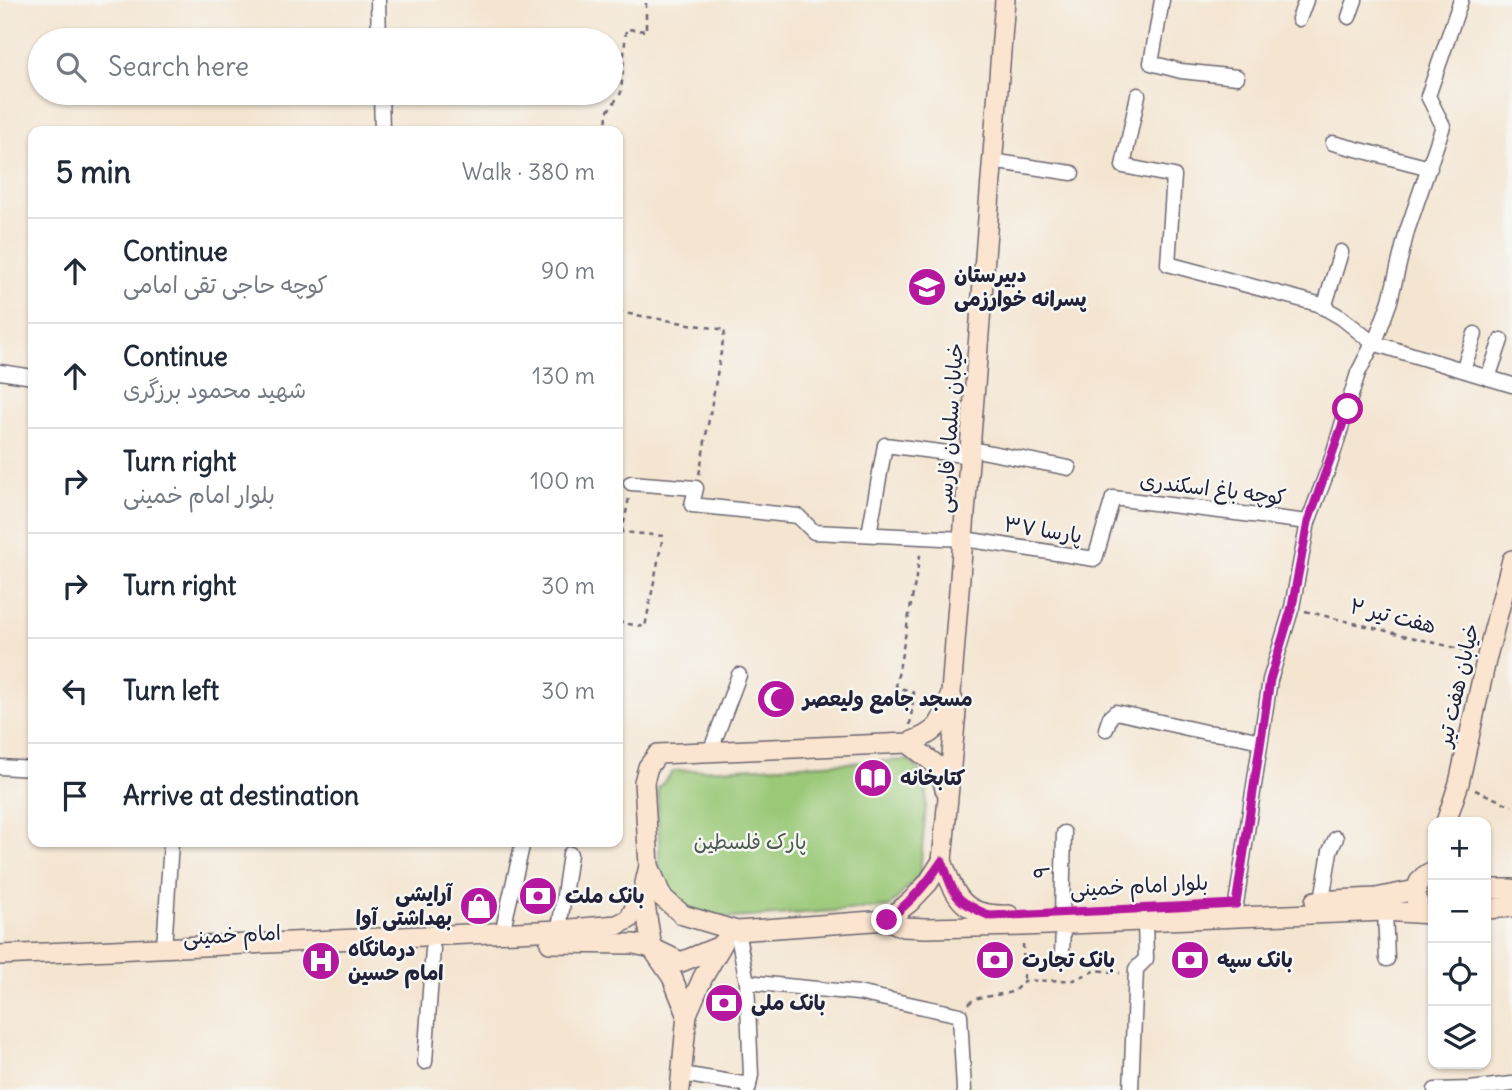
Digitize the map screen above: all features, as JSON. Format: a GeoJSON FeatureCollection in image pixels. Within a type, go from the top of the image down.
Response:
{"type":"FeatureCollection","features":[{"type":"Feature","properties":{"kind":"main road","name":"خیابان سلمان فارسی"},"geometry":{"type":"LineString","coordinates":[[951,693],[1005,0]]}},
{"type":"Feature","properties":{"kind":"main road","name":"خیابان هفت تیر"},"geometry":{"type":"LineString","coordinates":[[1449,817],[1459,783],[1486,656],[1512,560]]}},
{"type":"Feature","properties":{"kind":"main road"},"geometry":{"type":"LineString","coordinates":[[687,1014],[672,977],[643,946],[643,892],[649,866],[644,782],[648,767],[658,754],[908,743],[938,729],[951,693]]}},
{"type":"Feature","properties":{"kind":"main road"},"geometry":{"type":"LineString","coordinates":[[887,920],[928,883],[942,861],[956,712],[951,693]]}},
{"type":"Feature","properties":{"kind":"main road"},"geometry":{"type":"LineString","coordinates":[[908,743],[939,767],[948,801]]}},
{"type":"Feature","properties":{"kind":"main road","name":"بلوار امام خمینی"},"geometry":{"type":"LineString","coordinates":[[942,861],[954,893],[962,903],[990,916],[1145,920],[1385,911],[1428,914]]}},
{"type":"Feature","properties":{"kind":"main road"},"geometry":{"type":"LineString","coordinates":[[649,866],[662,897],[683,915],[737,931]]}},
{"type":"Feature","properties":{"kind":"main road"},"geometry":{"type":"LineString","coordinates":[[1424,879],[1416,900],[1428,912]]}},
{"type":"Feature","properties":{"kind":"main road","name":"بلوار امام خمینی"},"geometry":{"type":"LineString","coordinates":[[737,931],[887,920],[903,927],[1023,926],[1062,918],[1236,904],[1376,898],[1424,879]]}},
{"type":"Feature","properties":{"kind":"main road"},"geometry":{"type":"LineString","coordinates":[[1491,889],[1512,889]]}},
{"type":"Feature","properties":{"kind":"main road","name":"امام خمینی"},"geometry":{"type":"LineString","coordinates":[[0,956],[502,933],[617,925],[629,919],[643,892]]}},
{"type":"Feature","properties":{"kind":"main road"},"geometry":{"type":"LineString","coordinates":[[1491,909],[1512,907]]}},
{"type":"Feature","properties":{"kind":"main road"},"geometry":{"type":"LineString","coordinates":[[643,946],[681,962],[720,946],[737,931]]}},
{"type":"Feature","properties":{"kind":"main road","name":"امام خمینی"},"geometry":{"type":"LineString","coordinates":[[0,968],[572,942],[643,946]]}},
{"type":"Feature","properties":{"kind":"main road"},"geometry":{"type":"LineString","coordinates":[[681,1082],[687,1014],[720,946]]}},
{"type":"Feature","properties":{"kind":"street"},"geometry":{"type":"LineString","coordinates":[[377,0],[378,28]]}},
{"type":"Feature","properties":{"kind":"street"},"geometry":{"type":"LineString","coordinates":[[1162,0],[1151,63],[1181,71],[1237,77]]}},
{"type":"Feature","properties":{"kind":"street"},"geometry":{"type":"LineString","coordinates":[[1299,19],[1306,0]]}},
{"type":"Feature","properties":{"kind":"street"},"geometry":{"type":"LineString","coordinates":[[1349,17],[1355,0]]}},
{"type":"Feature","properties":{"kind":"street"},"geometry":{"type":"LineString","coordinates":[[1236,904],[1270,680],[1292,607],[1308,522],[1329,467],[1358,373],[1390,301],[1407,231],[1443,126],[1428,96],[1461,0]]}},
{"type":"Feature","properties":{"kind":"street"},"geometry":{"type":"LineString","coordinates":[[1138,95],[1123,166],[1174,176],[1168,264],[1324,307],[1375,339],[1512,385]]}},
{"type":"Feature","properties":{"kind":"street"},"geometry":{"type":"LineString","coordinates":[[381,105],[382,126]]}},
{"type":"Feature","properties":{"kind":"street"},"geometry":{"type":"LineString","coordinates":[[1334,143],[1430,168]]}},
{"type":"Feature","properties":{"kind":"street"},"geometry":{"type":"LineString","coordinates":[[991,161],[1072,173]]}},
{"type":"Feature","properties":{"kind":"street"},"geometry":{"type":"LineString","coordinates":[[1324,307],[1341,252]]}},
{"type":"Feature","properties":{"kind":"street"},"geometry":{"type":"LineString","coordinates":[[1463,370],[1475,334]]}},
{"type":"Feature","properties":{"kind":"street"},"geometry":{"type":"LineString","coordinates":[[1488,378],[1501,341]]}},
{"type":"Feature","properties":{"kind":"street"},"geometry":{"type":"LineString","coordinates":[[0,372],[28,376]]}},
{"type":"Feature","properties":{"kind":"street"},"geometry":{"type":"LineString","coordinates":[[869,534],[885,445],[971,453],[1069,468]]}},
{"type":"Feature","properties":{"kind":"street"},"geometry":{"type":"LineString","coordinates":[[631,484],[696,488],[692,505],[798,516],[814,532],[964,539]]}},
{"type":"Feature","properties":{"kind":"street","name":"کوچه باغ اسکندری"},"geometry":{"type":"LineString","coordinates":[[1113,498],[1308,522]]}},
{"type":"Feature","properties":{"kind":"street","name":"پارسا ۳۷"},"geometry":{"type":"LineString","coordinates":[[964,539],[1095,559],[1113,498]]}},
{"type":"Feature","properties":{"kind":"street"},"geometry":{"type":"LineString","coordinates":[[710,752],[739,675]]}},
{"type":"Feature","properties":{"kind":"street"},"geometry":{"type":"LineString","coordinates":[[1106,729],[1110,717],[1116,712],[1260,741]]}},
{"type":"Feature","properties":{"kind":"street"},"geometry":{"type":"LineString","coordinates":[[0,767],[28,769]]}},
{"type":"Feature","properties":{"kind":"street","name":"۹"},"geometry":{"type":"LineString","coordinates":[[1062,957],[1064,833]]}},
{"type":"Feature","properties":{"kind":"street"},"geometry":{"type":"LineString","coordinates":[[1322,901],[1329,851],[1336,838]]}},
{"type":"Feature","properties":{"kind":"street"},"geometry":{"type":"LineString","coordinates":[[164,948],[171,847]]}},
{"type":"Feature","properties":{"kind":"street"},"geometry":{"type":"LineString","coordinates":[[502,933],[522,847]]}},
{"type":"Feature","properties":{"kind":"street"},"geometry":{"type":"LineString","coordinates":[[559,930],[570,854]]}},
{"type":"Feature","properties":{"kind":"street"},"geometry":{"type":"LineString","coordinates":[[1385,911],[1387,959]]}},
{"type":"Feature","properties":{"kind":"street"},"geometry":{"type":"LineString","coordinates":[[1131,1090],[1136,969],[1146,959],[1145,920]]}},
{"type":"Feature","properties":{"kind":"street"},"geometry":{"type":"LineString","coordinates":[[681,1082],[749,1087],[747,982],[737,931]]}},
{"type":"Feature","properties":{"kind":"street"},"geometry":{"type":"LineString","coordinates":[[425,1062],[433,949]]}},
{"type":"Feature","properties":{"kind":"street"},"geometry":{"type":"LineString","coordinates":[[747,982],[858,993],[960,1015],[964,1090]]}},
{"type":"Feature","properties":{"kind":"street"},"geometry":{"type":"LineString","coordinates":[[1435,1090],[1512,1084]]}},
{"type":"Feature","properties":{"kind":"path"},"geometry":{"type":"LineString","coordinates":[[623,67],[626,29],[646,31],[646,0]]}},
{"type":"Feature","properties":{"kind":"path"},"geometry":{"type":"LineString","coordinates":[[606,126],[607,111],[612,105]]}},
{"type":"Feature","properties":{"kind":"path"},"geometry":{"type":"LineString","coordinates":[[623,313],[725,330],[696,488]]}},
{"type":"Feature","properties":{"kind":"path"},"geometry":{"type":"LineString","coordinates":[[623,527],[631,484]]}},
{"type":"Feature","properties":{"kind":"path"},"geometry":{"type":"LineString","coordinates":[[623,532],[663,536],[645,627],[623,623]]}},
{"type":"Feature","properties":{"kind":"path"},"geometry":{"type":"LineString","coordinates":[[908,743],[914,693],[896,686],[923,537]]}},
{"type":"Feature","properties":{"kind":"path","name":"هفت تیر ۲"},"geometry":{"type":"LineString","coordinates":[[1292,607],[1486,656]]}},
{"type":"Feature","properties":{"kind":"path"},"geometry":{"type":"LineString","coordinates":[[1459,783],[1512,806]]}},
{"type":"Feature","properties":{"kind":"path"},"geometry":{"type":"LineString","coordinates":[[1023,926],[1024,981]]}},
{"type":"Feature","properties":{"kind":"path"},"geometry":{"type":"LineString","coordinates":[[960,1015],[973,999],[1013,992],[1024,981],[1074,980],[1096,970],[1131,974],[1136,969]]}},
{"type":"Feature","properties":{"kind":"green space","name":"پارک فلسطین"},"geometry":{"type":"Polygon","coordinates":[[[909,760],[928,779],[920,874],[889,907],[732,918],[684,910],[660,890],[658,788],[674,771],[909,760]]]}},
{"type":"Feature","properties":{"kind":"place","name":"دبیرستان پسرانه خوارزمی"},"geometry":{"type":"Point","coordinates":[927,287]}},
{"type":"Feature","properties":{"kind":"place","name":"مسجد جامع ولیعصر"},"geometry":{"type":"Point","coordinates":[776,699]}},
{"type":"Feature","properties":{"kind":"place","name":"کتابخانه"},"geometry":{"type":"Point","coordinates":[873,778]}},
{"type":"Feature","properties":{"kind":"place","name":"بانک ملت"},"geometry":{"type":"Point","coordinates":[538,896]}},
{"type":"Feature","properties":{"kind":"place","name":"آرایشی بهداشتی آوا"},"geometry":{"type":"Point","coordinates":[479,906]}},
{"type":"Feature","properties":{"kind":"place","name":"بانک تجارت"},"geometry":{"type":"Point","coordinates":[995,960]}},
{"type":"Feature","properties":{"kind":"place","name":"بانک سپه"},"geometry":{"type":"Point","coordinates":[1190,960]}},
{"type":"Feature","properties":{"kind":"place","name":"درمانگاه امام حسین"},"geometry":{"type":"Point","coordinates":[321,961]}},
{"type":"Feature","properties":{"kind":"place","name":"بانک ملی"},"geometry":{"type":"Point","coordinates":[724,1003]}},
{"type":"Feature","properties":{"kind":"route"},"geometry":{"type":"LineString","coordinates":[[887,920],[928,883],[942,861],[954,893],[962,903],[990,916],[1236,904],[1270,680],[1292,607],[1308,522],[1348,409]]}}]}
